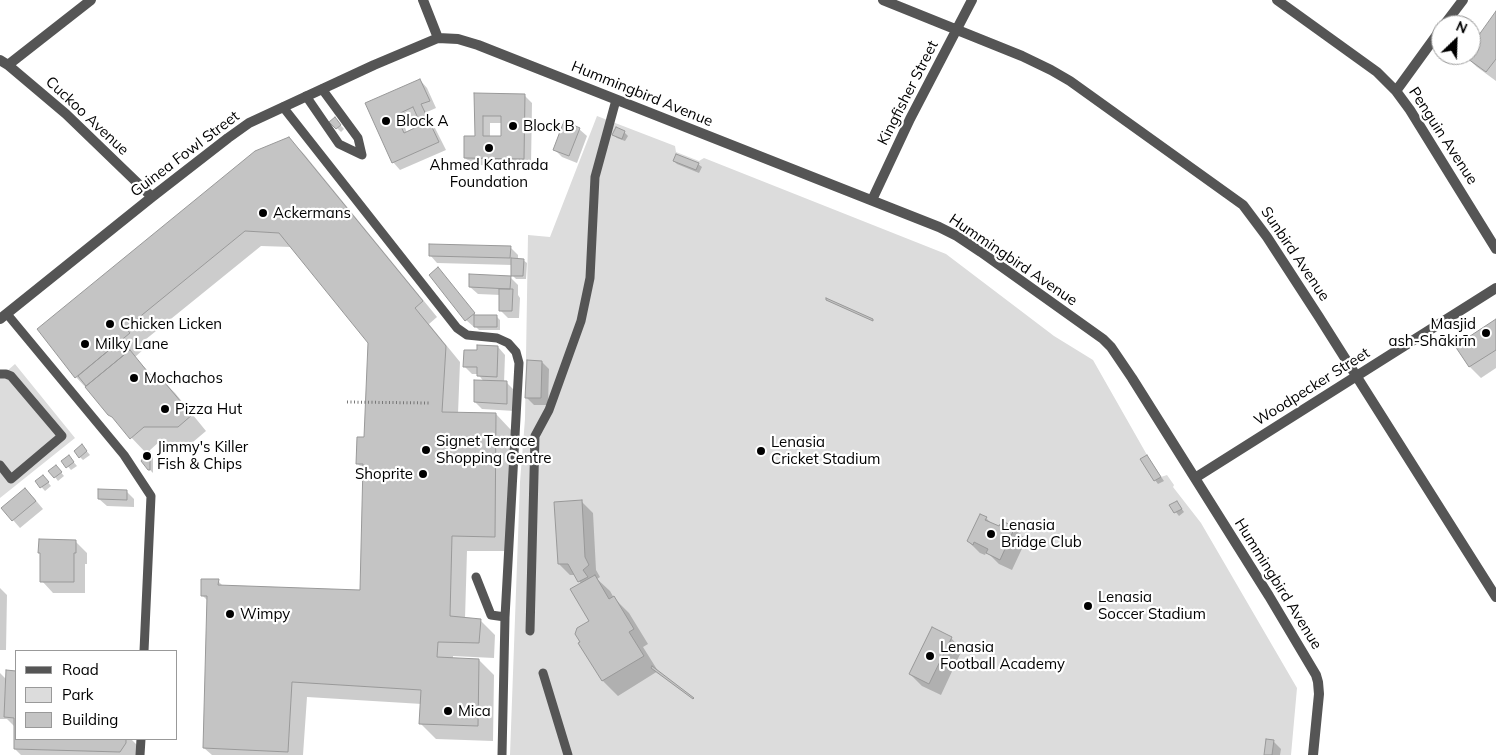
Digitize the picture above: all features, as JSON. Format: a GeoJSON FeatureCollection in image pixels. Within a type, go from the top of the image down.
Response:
{"type":"FeatureCollection","features":[{"type":"Feature","properties":{"kind":"street"},"geometry":{"type":"LineString","coordinates":[[4,63],[91,0]]}},
{"type":"Feature","properties":{"kind":"street"},"geometry":{"type":"LineString","coordinates":[[424,0],[438,38]]}},
{"type":"Feature","properties":{"kind":"street","name":"Sunbird Avenue"},"geometry":{"type":"LineString","coordinates":[[883,0],[1022,56],[1070,81],[1244,206],[1267,237],[1496,597]]}},
{"type":"Feature","properties":{"kind":"street","name":"Kingfisher Street"},"geometry":{"type":"LineString","coordinates":[[872,200],[910,119],[972,0]]}},
{"type":"Feature","properties":{"kind":"street","name":"Penguin Avenue"},"geometry":{"type":"LineString","coordinates":[[1277,0],[1377,72],[1396,91],[1410,110],[1496,249]]}},
{"type":"Feature","properties":{"kind":"street"},"geometry":{"type":"LineString","coordinates":[[1452,15],[1463,0]]}},
{"type":"Feature","properties":{"kind":"street","name":"Guinea Fowl Street"},"geometry":{"type":"LineString","coordinates":[[2,313],[249,123],[374,65],[438,38]]}},
{"type":"Feature","properties":{"kind":"street","name":"Hummingbird Avenue"},"geometry":{"type":"LineString","coordinates":[[438,38],[458,39],[478,45],[924,221],[957,236],[1103,339],[1112,347],[1132,378],[1269,596],[1316,675],[1319,694],[1313,755]]}},
{"type":"Feature","properties":{"kind":"street"},"geometry":{"type":"LineString","coordinates":[[1396,91],[1431,43]]}},
{"type":"Feature","properties":{"kind":"street","name":"Cuckoo Avenue"},"geometry":{"type":"LineString","coordinates":[[4,63],[66,114],[152,197]]}},
{"type":"Feature","properties":{"kind":"street","name":"Woodpecker Street"},"geometry":{"type":"LineString","coordinates":[[1195,478],[1496,288]]}},
{"type":"Feature","properties":{"kind":"lane"},"geometry":{"type":"LineString","coordinates":[[306,96],[339,144],[362,155],[358,138],[322,89]]}},
{"type":"Feature","properties":{"kind":"lane"},"geometry":{"type":"LineString","coordinates":[[530,631],[535,436],[549,410],[581,321],[590,278],[595,177],[616,100]]}},
{"type":"Feature","properties":{"kind":"lane"},"geometry":{"type":"LineString","coordinates":[[283,107],[457,328],[467,335],[497,338],[508,343],[516,352],[520,363],[505,617],[502,755]]}},
{"type":"Feature","properties":{"kind":"lane"},"geometry":{"type":"LineString","coordinates":[[2,313],[124,455],[151,496],[144,650]]}},
{"type":"Feature","properties":{"kind":"lane"},"geometry":{"type":"LineString","coordinates":[[0,374],[11,376],[62,436],[11,479],[0,465]]}},
{"type":"Feature","properties":{"kind":"lane"},"geometry":{"type":"LineString","coordinates":[[476,578],[491,615],[505,617]]}},
{"type":"Feature","properties":{"kind":"lane"},"geometry":{"type":"LineString","coordinates":[[543,673],[568,755]]}},
{"type":"Feature","properties":{"kind":"lane"},"geometry":{"type":"LineString","coordinates":[[140,755],[141,740]]}},
{"type":"Feature","properties":{"kind":"path"},"geometry":{"type":"LineString","coordinates":[[347,402],[429,403]]}},
{"type":"Feature","properties":{"kind":"green space","name":"Lenasia Cricket Stadium"},"geometry":{"type":"Polygon","coordinates":[[[597,116],[675,146],[676,152],[699,161],[704,158],[946,254],[1054,336],[1093,360],[1161,477],[1167,475],[1174,485],[1173,487],[1201,523],[1297,688],[1291,755],[510,755],[520,482],[525,419],[528,235],[550,237],[597,116]]]}},
{"type":"Feature","properties":{"kind":"green space"},"geometry":{"type":"Polygon","coordinates":[[[15,364],[75,438],[0,498],[0,377],[15,364]]]}},
{"type":"Feature","properties":{"kind":"building"},"geometry":{"type":"Polygon","coordinates":[[[1496,11],[1496,59],[1486,72],[1476,65],[1481,65],[1481,32],[1496,11]]]}},
{"type":"Feature","properties":{"kind":"building","name":"Block A"},"geometry":{"type":"Polygon","coordinates":[[[420,79],[430,101],[421,104],[439,142],[392,163],[365,103],[420,79]],[[413,107],[396,115],[404,133],[421,125],[413,107]]]}},
{"type":"Feature","properties":{"kind":"building","name":"Block B"},"geometry":{"type":"Polygon","coordinates":[[[474,93],[525,94],[524,159],[464,158],[464,136],[475,136],[474,93]],[[483,116],[483,136],[501,136],[501,116],[483,116]]]}},
{"type":"Feature","properties":{"kind":"building"},"geometry":{"type":"Polygon","coordinates":[[[335,117],[341,125],[336,129],[329,122],[335,117]]]}},
{"type":"Feature","properties":{"kind":"building"},"geometry":{"type":"Polygon","coordinates":[[[564,121],[580,128],[569,156],[553,150],[564,121]]]}},
{"type":"Feature","properties":{"kind":"building"},"geometry":{"type":"Polygon","coordinates":[[[616,127],[625,131],[622,139],[612,135],[616,127]]]}},
{"type":"Feature","properties":{"kind":"building","name":"Signet Terrace Shopping Centre"},"geometry":{"type":"Polygon","coordinates":[[[289,137],[423,301],[415,308],[446,346],[442,412],[496,413],[495,537],[452,536],[450,616],[481,619],[479,643],[438,642],[437,657],[479,659],[478,726],[419,724],[421,690],[292,682],[288,752],[203,748],[207,596],[201,596],[201,579],[219,579],[218,585],[360,590],[363,464],[356,464],[357,437],[364,437],[368,343],[279,233],[245,231],[126,328],[130,333],[75,378],[37,329],[255,151],[289,137]]]}},
{"type":"Feature","properties":{"kind":"building"},"geometry":{"type":"Polygon","coordinates":[[[676,154],[699,163],[696,170],[673,161],[676,154]]]}},
{"type":"Feature","properties":{"kind":"building"},"geometry":{"type":"Polygon","coordinates":[[[429,244],[511,246],[510,258],[429,256],[429,244]]]}},
{"type":"Feature","properties":{"kind":"building"},"geometry":{"type":"Polygon","coordinates":[[[511,258],[524,259],[523,276],[511,276],[511,258]]]}},
{"type":"Feature","properties":{"kind":"building"},"geometry":{"type":"Polygon","coordinates":[[[438,267],[475,313],[465,321],[429,275],[438,267]]]}},
{"type":"Feature","properties":{"kind":"building"},"geometry":{"type":"Polygon","coordinates":[[[469,274],[511,276],[510,289],[469,287],[469,274]]]}},
{"type":"Feature","properties":{"kind":"building"},"geometry":{"type":"Polygon","coordinates":[[[499,289],[513,289],[512,311],[499,311],[499,289]]]}},
{"type":"Feature","properties":{"kind":"building"},"geometry":{"type":"Polygon","coordinates":[[[826,298],[873,319],[873,321],[826,300],[826,298]]]}},
{"type":"Feature","properties":{"kind":"building"},"geometry":{"type":"Polygon","coordinates":[[[474,315],[497,315],[497,327],[474,327],[474,315]]]}},
{"type":"Feature","properties":{"kind":"building","name":"Masjid ash-Shākirīn"},"geometry":{"type":"Polygon","coordinates":[[[1496,319],[1496,350],[1469,367],[1455,346],[1496,319]]]}},
{"type":"Feature","properties":{"kind":"building"},"geometry":{"type":"Polygon","coordinates":[[[121,340],[130,350],[86,386],[78,376],[121,340]]]}},
{"type":"Feature","properties":{"kind":"building"},"geometry":{"type":"Polygon","coordinates":[[[477,345],[498,346],[497,377],[477,376],[477,367],[463,367],[464,350],[477,350],[477,345]]]}},
{"type":"Feature","properties":{"kind":"building"},"geometry":{"type":"Polygon","coordinates":[[[130,350],[155,381],[160,377],[192,415],[178,427],[144,427],[130,439],[85,387],[130,350]]]}},
{"type":"Feature","properties":{"kind":"building"},"geometry":{"type":"Polygon","coordinates":[[[527,360],[542,361],[541,398],[525,398],[527,360]]]}},
{"type":"Feature","properties":{"kind":"building"},"geometry":{"type":"Polygon","coordinates":[[[474,380],[507,381],[507,404],[474,402],[474,380]]]}},
{"type":"Feature","properties":{"kind":"building"},"geometry":{"type":"Polygon","coordinates":[[[82,444],[87,451],[79,458],[74,451],[82,444]]]}},
{"type":"Feature","properties":{"kind":"building","name":"Jimmy's Killer Fish & Chips"},"geometry":{"type":"Polygon","coordinates":[[[150,451],[150,470],[141,461],[150,451]]]}},
{"type":"Feature","properties":{"kind":"building"},"geometry":{"type":"Polygon","coordinates":[[[69,455],[74,462],[66,468],[61,461],[69,455]]]}},
{"type":"Feature","properties":{"kind":"building"},"geometry":{"type":"Polygon","coordinates":[[[1147,455],[1161,477],[1154,481],[1140,459],[1147,455]]]}},
{"type":"Feature","properties":{"kind":"building"},"geometry":{"type":"Polygon","coordinates":[[[56,465],[62,472],[54,478],[48,471],[56,465]]]}},
{"type":"Feature","properties":{"kind":"building"},"geometry":{"type":"Polygon","coordinates":[[[43,475],[49,482],[40,488],[35,481],[43,475]]]}},
{"type":"Feature","properties":{"kind":"building"},"geometry":{"type":"Polygon","coordinates":[[[25,488],[36,501],[12,521],[1,508],[25,488]]]}},
{"type":"Feature","properties":{"kind":"building"},"geometry":{"type":"Polygon","coordinates":[[[98,489],[127,490],[127,500],[98,499],[98,489]]]}},
{"type":"Feature","properties":{"kind":"building"},"geometry":{"type":"Polygon","coordinates":[[[582,500],[585,557],[589,565],[583,570],[588,577],[578,582],[568,564],[558,564],[554,502],[582,500]]]}},
{"type":"Feature","properties":{"kind":"building"},"geometry":{"type":"Polygon","coordinates":[[[1177,501],[1182,509],[1174,513],[1169,505],[1177,501]]]}},
{"type":"Feature","properties":{"kind":"building","name":"Lenasia Bridge Club"},"geometry":{"type":"Polygon","coordinates":[[[980,514],[987,517],[985,520],[999,526],[1002,521],[1015,527],[1000,560],[986,553],[988,549],[974,542],[973,545],[967,541],[980,514]]]}},
{"type":"Feature","properties":{"kind":"building"},"geometry":{"type":"Polygon","coordinates":[[[39,539],[76,540],[74,582],[40,582],[39,539]]]}},
{"type":"Feature","properties":{"kind":"building"},"geometry":{"type":"Polygon","coordinates":[[[595,575],[609,599],[614,596],[634,629],[629,632],[644,656],[602,681],[578,643],[580,642],[575,634],[577,628],[589,621],[570,589],[595,575]]]}},
{"type":"Feature","properties":{"kind":"building","name":"Lenasia Football Academy"},"geometry":{"type":"Polygon","coordinates":[[[932,627],[952,637],[929,684],[909,674],[932,627]]]}},
{"type":"Feature","properties":{"kind":"building"},"geometry":{"type":"Polygon","coordinates":[[[652,666],[694,698],[651,668],[652,666]]]}},
{"type":"Feature","properties":{"kind":"building"},"geometry":{"type":"Polygon","coordinates":[[[6,670],[15,671],[15,740],[126,740],[126,743],[120,752],[14,749],[14,718],[4,717],[6,670]]]}},
{"type":"Feature","properties":{"kind":"building"},"geometry":{"type":"Polygon","coordinates":[[[1266,739],[1274,740],[1272,755],[1264,755],[1266,739]]]}},
{"type":"Feature","properties":{"kind":"place","name":"Block A"},"geometry":{"type":"Point","coordinates":[386,121]}},
{"type":"Feature","properties":{"kind":"place","name":"Block B"},"geometry":{"type":"Point","coordinates":[513,126]}},
{"type":"Feature","properties":{"kind":"place","name":"Ahmed Kathrada Foundation"},"geometry":{"type":"Point","coordinates":[489,148]}},
{"type":"Feature","properties":{"kind":"place","name":"Ackermans"},"geometry":{"type":"Point","coordinates":[263,213]}},
{"type":"Feature","properties":{"kind":"place","name":"Chicken Licken"},"geometry":{"type":"Point","coordinates":[110,324]}},
{"type":"Feature","properties":{"kind":"place","name":"Masjid ash-Shākirīn"},"geometry":{"type":"Point","coordinates":[1486,333]}},
{"type":"Feature","properties":{"kind":"place","name":"Milky Lane"},"geometry":{"type":"Point","coordinates":[85,344]}},
{"type":"Feature","properties":{"kind":"place","name":"Mochachos"},"geometry":{"type":"Point","coordinates":[134,378]}},
{"type":"Feature","properties":{"kind":"place","name":"Pizza Hut"},"geometry":{"type":"Point","coordinates":[165,409]}},
{"type":"Feature","properties":{"kind":"place","name":"Signet Terrace Shopping Centre"},"geometry":{"type":"Point","coordinates":[426,450]}},
{"type":"Feature","properties":{"kind":"place","name":"Lenasia Cricket Stadium"},"geometry":{"type":"Point","coordinates":[761,451]}},
{"type":"Feature","properties":{"kind":"place","name":"Jimmy's Killer Fish & Chips"},"geometry":{"type":"Point","coordinates":[147,456]}},
{"type":"Feature","properties":{"kind":"place","name":"Shoprite"},"geometry":{"type":"Point","coordinates":[423,474]}},
{"type":"Feature","properties":{"kind":"place","name":"Lenasia Bridge Club"},"geometry":{"type":"Point","coordinates":[991,534]}},
{"type":"Feature","properties":{"kind":"place","name":"Lenasia Soccer Stadium"},"geometry":{"type":"Point","coordinates":[1088,606]}},
{"type":"Feature","properties":{"kind":"place","name":"Wimpy"},"geometry":{"type":"Point","coordinates":[230,614]}},
{"type":"Feature","properties":{"kind":"place","name":"Lenasia Football Academy"},"geometry":{"type":"Point","coordinates":[930,656]}},
{"type":"Feature","properties":{"kind":"place","name":"Mica"},"geometry":{"type":"Point","coordinates":[448,711]}}]}
